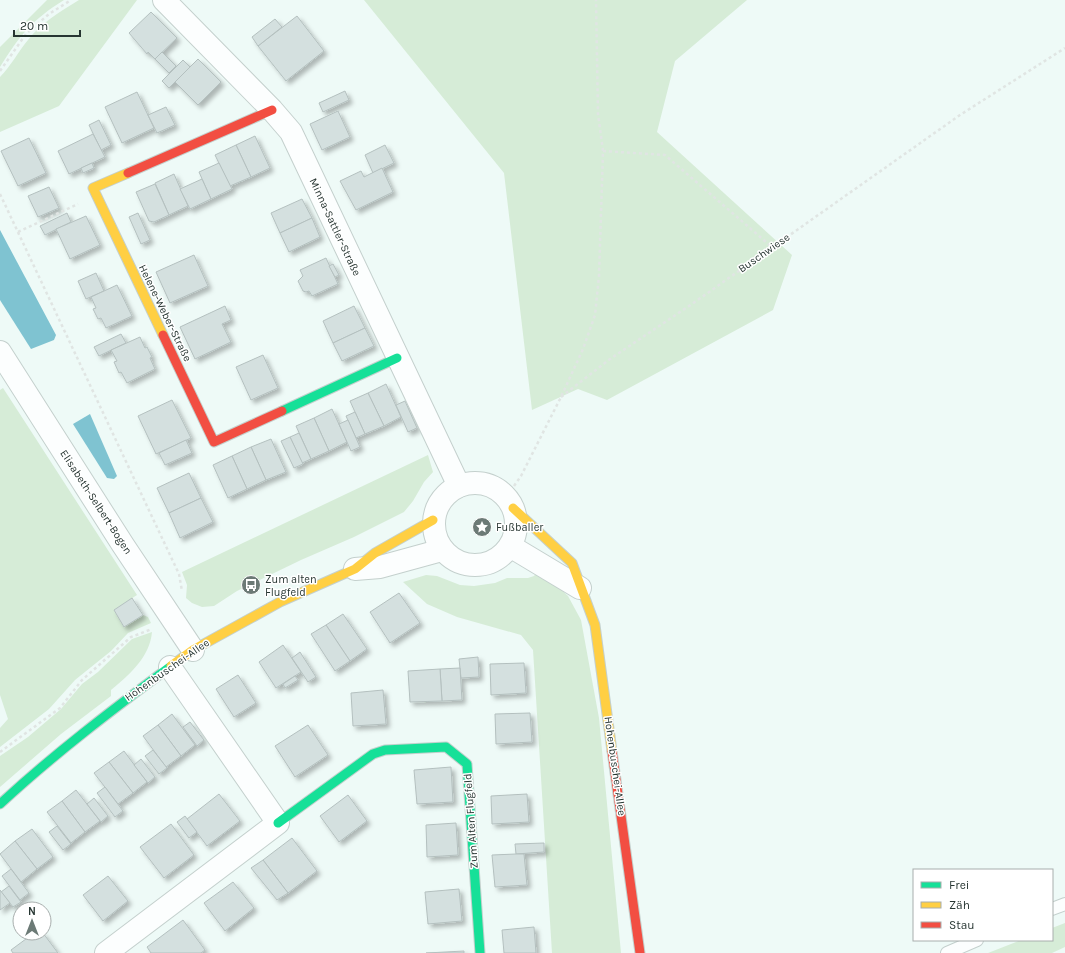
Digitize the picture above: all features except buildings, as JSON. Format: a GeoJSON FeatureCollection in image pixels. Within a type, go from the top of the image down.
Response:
{"type":"FeatureCollection","features":[{"type":"Feature","properties":{"kind":"street","name":"Minna-Sattler-Straße"},"geometry":{"type":"LineString","coordinates":[[164,0],[272,110],[291,132],[459,486]]}},
{"type":"Feature","properties":{"kind":"street"},"geometry":{"type":"LineString","coordinates":[[95,196],[93,188],[272,110]]}},
{"type":"Feature","properties":{"kind":"street","name":"Helene-Weber-Straße"},"geometry":{"type":"LineString","coordinates":[[95,196],[214,442],[397,358]]}},
{"type":"Feature","properties":{"kind":"street","name":"Elisabeth-Selbert-Bogen"},"geometry":{"type":"LineString","coordinates":[[4,366],[193,650]]}},
{"type":"Feature","properties":{"kind":"street"},"geometry":{"type":"LineString","coordinates":[[470,483],[483,484],[496,489],[509,503],[516,521],[515,534],[510,546],[501,556],[490,563],[476,566],[462,564],[449,557],[442,550],[434,534],[433,520],[437,506],[446,495],[459,486],[470,483]]}},
{"type":"Feature","properties":{"kind":"street","name":"Hohenbuschei-Allee"},"geometry":{"type":"LineString","coordinates":[[509,503],[572,563],[595,626],[640,951]]}},
{"type":"Feature","properties":{"kind":"street","name":"Hohenbuschei-Allee"},"geometry":{"type":"LineString","coordinates":[[0,804],[36,771],[102,718],[193,650],[280,602],[355,569],[375,553],[433,520]]}},
{"type":"Feature","properties":{"kind":"street"},"geometry":{"type":"LineString","coordinates":[[510,546],[580,588]]}},
{"type":"Feature","properties":{"kind":"street","name":"Hohenbuschei-Allee"},"geometry":{"type":"LineString","coordinates":[[355,569],[380,567],[442,550]]}},
{"type":"Feature","properties":{"kind":"street"},"geometry":{"type":"LineString","coordinates":[[170,667],[278,823]]}},
{"type":"Feature","properties":{"kind":"street","name":"Zum Alten Flugfeld"},"geometry":{"type":"LineString","coordinates":[[106,953],[278,823],[373,754],[385,750],[446,747],[467,764],[480,953]]}},
{"type":"Feature","properties":{"kind":"lane"},"geometry":{"type":"LineString","coordinates":[[1053,909],[1065,904]]}},
{"type":"Feature","properties":{"kind":"lane"},"geometry":{"type":"LineString","coordinates":[[946,953],[975,941]]}},
{"type":"Feature","properties":{"kind":"path"},"geometry":{"type":"LineString","coordinates":[[0,72],[26,34],[48,14],[71,0]]}},
{"type":"Feature","properties":{"kind":"path"},"geometry":{"type":"LineString","coordinates":[[561,397],[595,315],[599,276],[603,151],[598,114],[596,0]]}},
{"type":"Feature","properties":{"kind":"path","name":"Buschwiese"},"geometry":{"type":"LineString","coordinates":[[509,503],[561,397],[610,359],[772,248],[960,115],[1065,48]]}},
{"type":"Feature","properties":{"kind":"path"},"geometry":{"type":"LineString","coordinates":[[603,151],[665,155],[772,248]]}},
{"type":"Feature","properties":{"kind":"path"},"geometry":{"type":"LineString","coordinates":[[0,194],[179,574]]}},
{"type":"Feature","properties":{"kind":"path"},"geometry":{"type":"LineString","coordinates":[[18,232],[95,196]]}},
{"type":"Feature","properties":{"kind":"path"},"geometry":{"type":"LineString","coordinates":[[0,752],[60,708],[82,680],[131,636],[154,628],[171,616]]}},
{"type":"Feature","properties":{"kind":"green space"},"geometry":{"type":"Polygon","coordinates":[[[47,0],[64,0],[43,14],[28,29],[0,67],[0,47],[47,0]]]}},
{"type":"Feature","properties":{"kind":"green space"},"geometry":{"type":"Polygon","coordinates":[[[79,0],[137,0],[59,106],[0,132],[0,77],[39,28],[58,13],[79,0]]]}},
{"type":"Feature","properties":{"kind":"green space"},"geometry":{"type":"Polygon","coordinates":[[[364,0],[747,0],[675,61],[657,132],[792,255],[773,310],[607,400],[578,389],[532,410],[504,173],[364,0]]]}},
{"type":"Feature","properties":{"kind":"green space"},"geometry":{"type":"Polygon","coordinates":[[[3,388],[137,595],[114,610],[124,626],[143,615],[148,617],[151,623],[128,633],[111,651],[75,680],[49,709],[0,747],[0,728],[8,719],[0,695],[0,390],[3,388]]]}},
{"type":"Feature","properties":{"kind":"green space"},"geometry":{"type":"Polygon","coordinates":[[[428,455],[433,472],[424,482],[413,501],[404,512],[354,537],[301,560],[237,591],[214,606],[202,607],[192,603],[186,598],[187,585],[182,572],[428,455]]]}},
{"type":"Feature","properties":{"kind":"green space"},"geometry":{"type":"Polygon","coordinates":[[[538,571],[552,581],[568,596],[581,620],[599,718],[621,953],[552,953],[533,650],[521,635],[457,617],[427,604],[403,582],[426,575],[437,576],[460,585],[474,586],[495,583],[507,578],[528,578],[534,576],[538,571]]]}},
{"type":"Feature","properties":{"kind":"green space"},"geometry":{"type":"Polygon","coordinates":[[[152,632],[147,650],[138,665],[111,690],[111,696],[61,734],[0,787],[0,756],[28,737],[61,709],[82,684],[98,672],[132,639],[152,632]]]}},
{"type":"Feature","properties":{"kind":"green space"},"geometry":{"type":"Polygon","coordinates":[[[1065,923],[1065,947],[1052,953],[988,953],[1018,941],[1053,941],[1053,928],[1065,923]]]}},
{"type":"Feature","properties":{"kind":"water"},"geometry":{"type":"Polygon","coordinates":[[[0,230],[56,335],[54,340],[31,349],[0,300],[0,230]]]}},
{"type":"Feature","properties":{"kind":"water"},"geometry":{"type":"Polygon","coordinates":[[[90,414],[117,476],[114,479],[107,478],[73,424],[90,414]]]}},
{"type":"Feature","properties":{"kind":"traffic: fast"},"geometry":{"type":"LineString","coordinates":[[282,411],[397,358]]}},
{"type":"Feature","properties":{"kind":"traffic: fast"},"geometry":{"type":"LineString","coordinates":[[0,804],[62,750],[171,666]]}},
{"type":"Feature","properties":{"kind":"traffic: fast"},"geometry":{"type":"LineString","coordinates":[[278,823],[373,754],[385,750],[446,747],[467,764],[480,953]]}},
{"type":"Feature","properties":{"kind":"traffic: slow"},"geometry":{"type":"LineString","coordinates":[[128,173],[93,188],[163,335]]}},
{"type":"Feature","properties":{"kind":"traffic: slow"},"geometry":{"type":"LineString","coordinates":[[513,508],[572,563],[595,625],[612,751]]}},
{"type":"Feature","properties":{"kind":"traffic: slow"},"geometry":{"type":"LineString","coordinates":[[171,666],[193,650],[280,602],[355,569],[375,553],[433,520]]}},
{"type":"Feature","properties":{"kind":"traffic: jam"},"geometry":{"type":"LineString","coordinates":[[128,173],[272,110]]}},
{"type":"Feature","properties":{"kind":"traffic: jam"},"geometry":{"type":"LineString","coordinates":[[163,335],[214,442],[282,411]]}},
{"type":"Feature","properties":{"kind":"traffic: jam"},"geometry":{"type":"LineString","coordinates":[[612,751],[640,953]]}},
{"type":"Feature","properties":{"kind":"place","name":"Fußballer"},"geometry":{"type":"Point","coordinates":[482,527]}},
{"type":"Feature","properties":{"kind":"place","name":"Zum alten Flugfeld"},"geometry":{"type":"Point","coordinates":[251,585]}}]}
